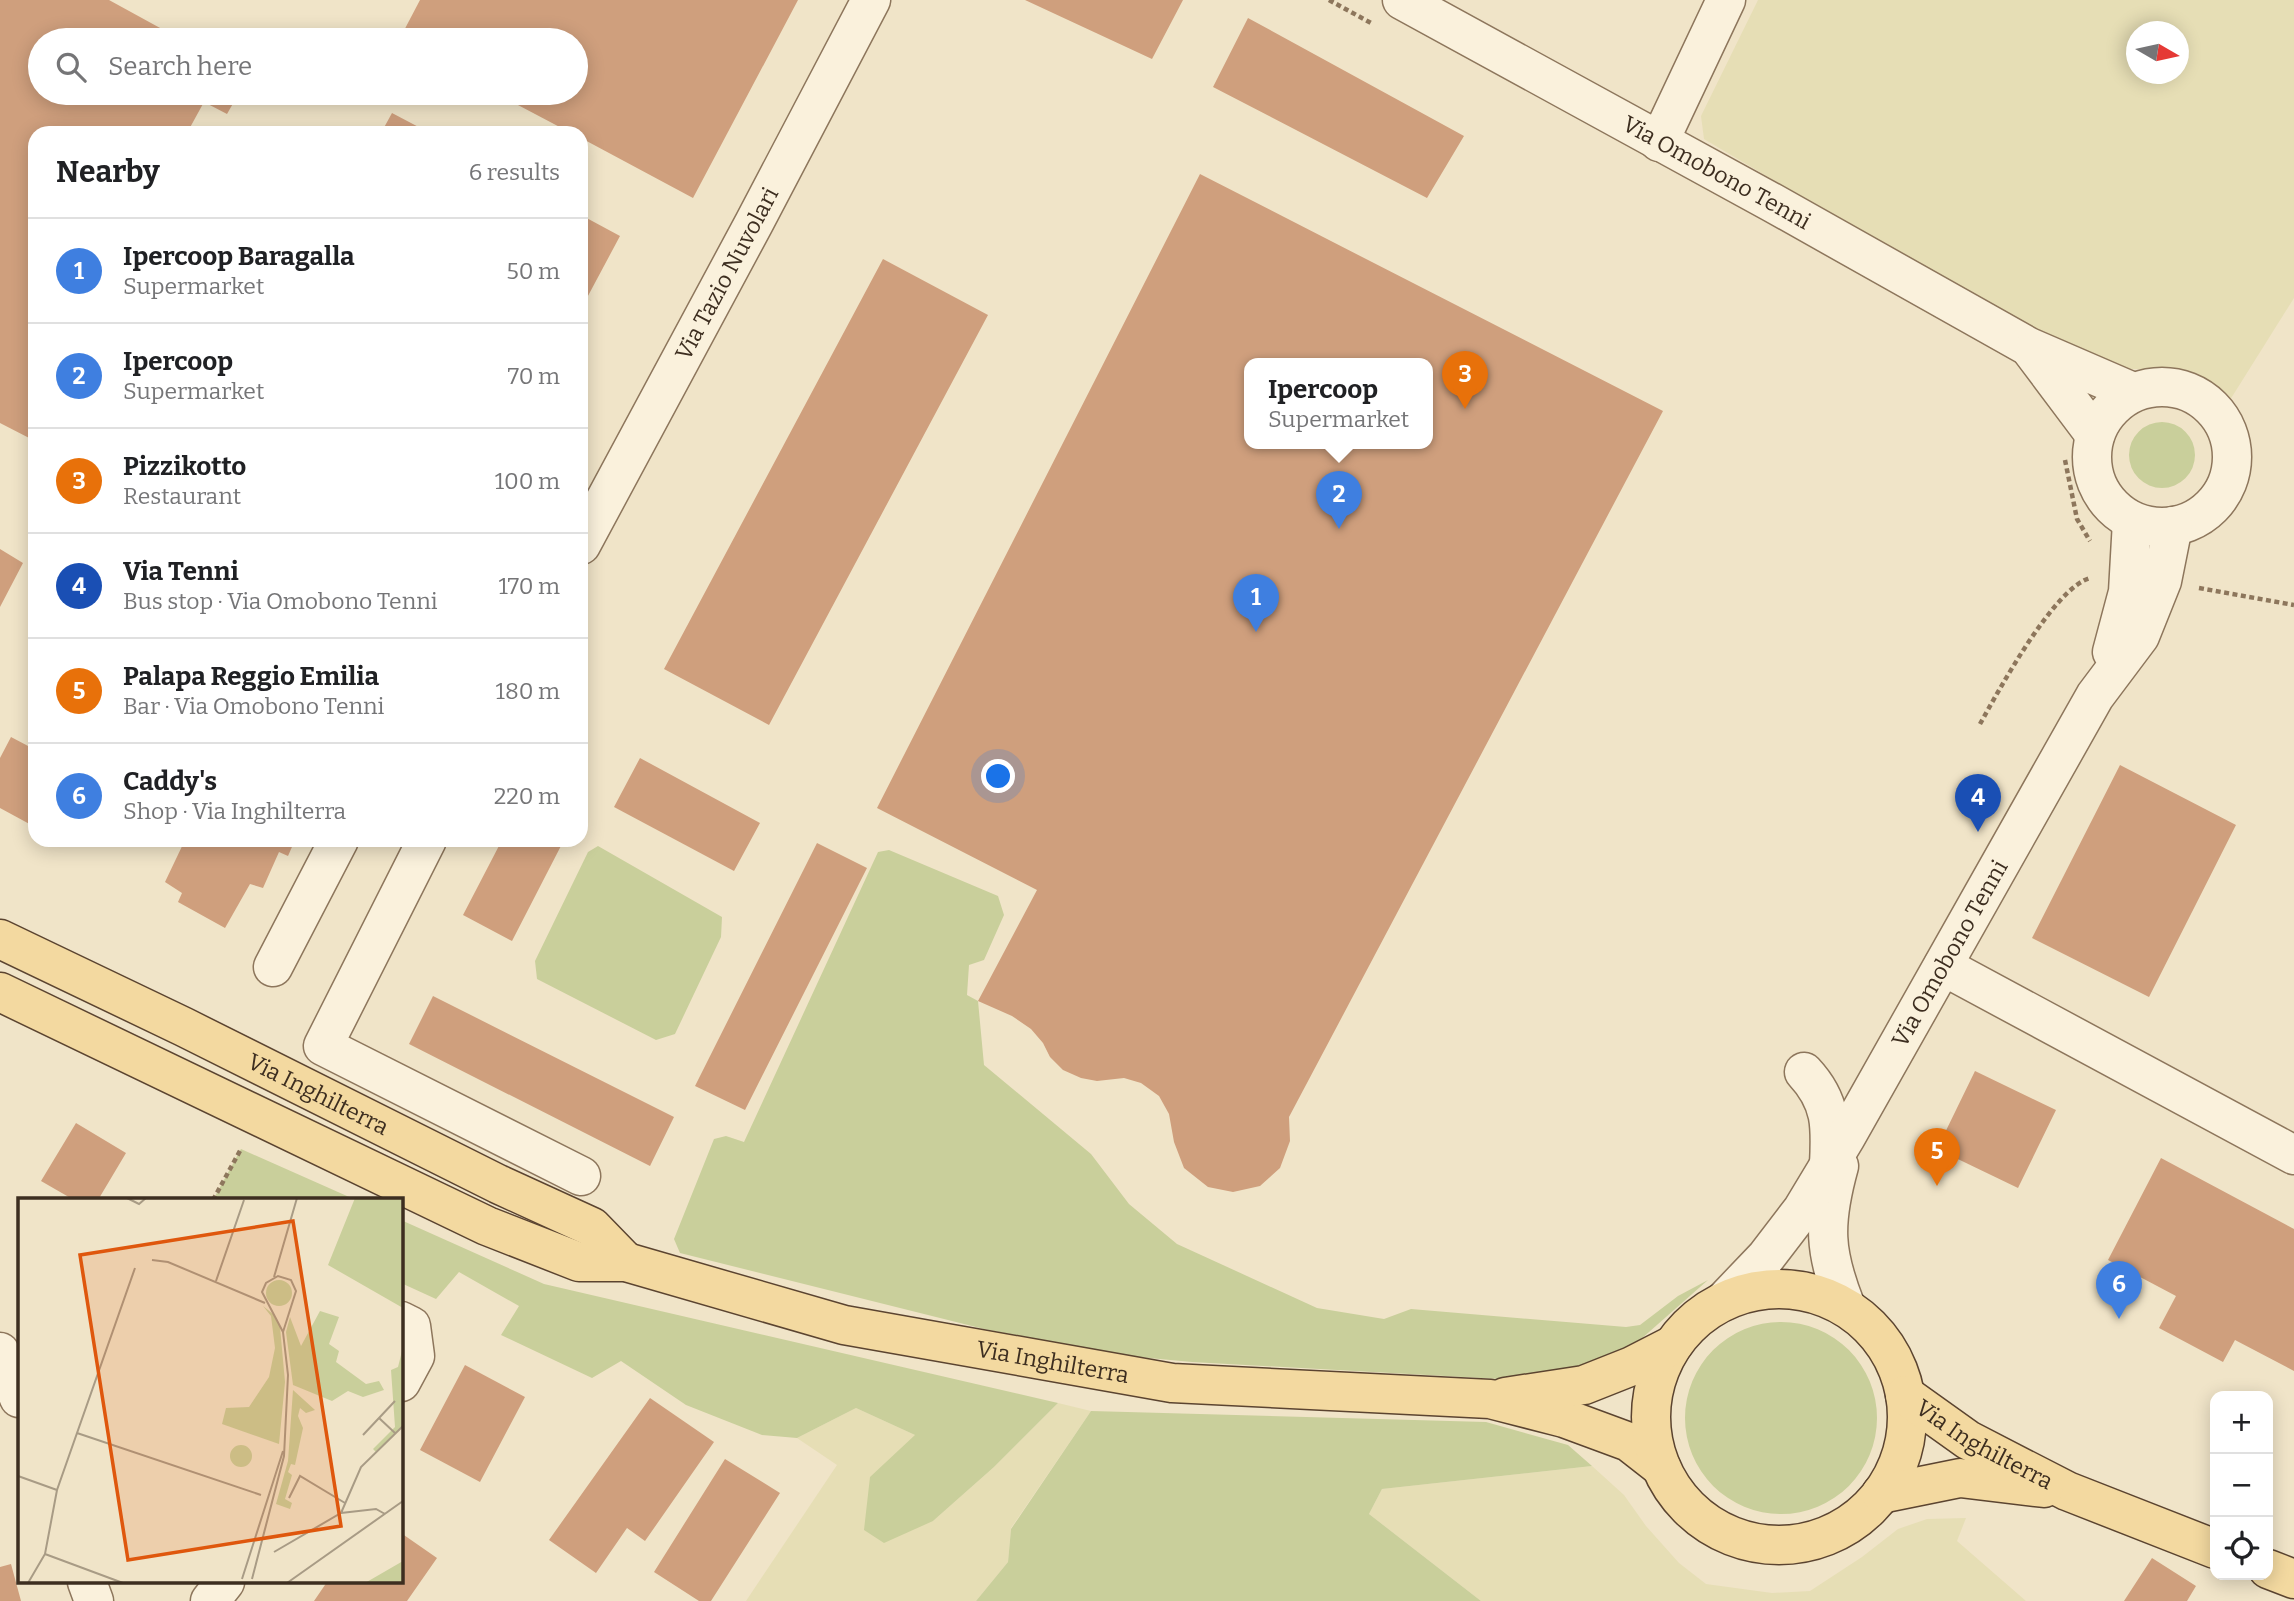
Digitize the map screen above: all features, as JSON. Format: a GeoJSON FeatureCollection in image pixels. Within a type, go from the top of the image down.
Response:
{"type":"FeatureCollection","features":[{"type":"Feature","properties":{"kind":"main road","name":"Via Inghilterra"},"geometry":{"type":"LineString","coordinates":[[0,939],[184,1027],[498,1184],[592,1227],[626,1262]]}},
{"type":"Feature","properties":{"kind":"main road","name":"Via Inghilterra"},"geometry":{"type":"LineString","coordinates":[[0,992],[487,1226],[579,1262],[626,1262],[844,1325],[1172,1383],[1490,1399],[1584,1385],[1632,1366],[1673,1345]]}},
{"type":"Feature","properties":{"kind":"main road","name":"Via Inghilterra"},"geometry":{"type":"LineString","coordinates":[[1765,1289],[1807,1292],[1846,1307],[1874,1330],[1894,1360],[1905,1395],[1907,1430],[1898,1464],[1881,1494],[1861,1516],[1836,1532],[1807,1542],[1778,1546],[1748,1542],[1720,1531],[1695,1515],[1675,1493],[1661,1467],[1651,1426],[1655,1384],[1673,1345],[1696,1320],[1724,1301],[1765,1289]]}},
{"type":"Feature","properties":{"kind":"main road","name":"Via Inghilterra"},"geometry":{"type":"LineString","coordinates":[[1905,1395],[1968,1440],[2067,1491],[2210,1547]]}},
{"type":"Feature","properties":{"kind":"main road","name":"Via Inghilterra"},"geometry":{"type":"LineString","coordinates":[[1490,1399],[1564,1418],[1629,1442],[1661,1467]]}},
{"type":"Feature","properties":{"kind":"main road","name":"Via Inghilterra"},"geometry":{"type":"LineString","coordinates":[[1881,1494],[1960,1478],[2067,1491]]}},
{"type":"Feature","properties":{"kind":"main road"},"geometry":{"type":"LineString","coordinates":[[2273,1571],[2294,1579]]}},
{"type":"Feature","properties":{"kind":"street","name":"Via Tazio Nuvolari"},"geometry":{"type":"LineString","coordinates":[[588,532],[871,0]]}},
{"type":"Feature","properties":{"kind":"street"},"geometry":{"type":"LineString","coordinates":[[1659,142],[1726,0]]}},
{"type":"Feature","properties":{"kind":"street","name":"Via Omobono Tenni"},"geometry":{"type":"LineString","coordinates":[[1390,13],[1659,142],[2029,347],[2133,392]]}},
{"type":"Feature","properties":{"kind":"street","name":"Via Omobono Tenni"},"geometry":{"type":"LineString","coordinates":[[2029,347],[2052,375],[2080,445]]}},
{"type":"Feature","properties":{"kind":"street"},"geometry":{"type":"LineString","coordinates":[[2156,386],[2180,388],[2201,398],[2218,415],[2229,436],[2232,460],[2227,484],[2214,503],[2195,518],[2173,526],[2152,526],[2132,521],[2116,510],[2103,496],[2094,477],[2091,456],[2080,445],[2116,403],[2133,392],[2156,386]]}},
{"type":"Feature","properties":{"kind":"street","name":"Via Omobono Tenni"},"geometry":{"type":"LineString","coordinates":[[2095,696],[2116,643],[2127,592],[2132,521]]}},
{"type":"Feature","properties":{"kind":"street","name":"Via Omobono Tenni"},"geometry":{"type":"LineString","coordinates":[[1724,1301],[1766,1257],[1802,1210],[2095,696],[2140,636],[2162,581],[2173,526]]}},
{"type":"Feature","properties":{"kind":"street"},"geometry":{"type":"LineString","coordinates":[[273,967],[335,847]]}},
{"type":"Feature","properties":{"kind":"street"},"geometry":{"type":"LineString","coordinates":[[423,847],[323,1046],[581,1176]]}},
{"type":"Feature","properties":{"kind":"street"},"geometry":{"type":"LineString","coordinates":[[1943,966],[2294,1155]]}},
{"type":"Feature","properties":{"kind":"street"},"geometry":{"type":"LineString","coordinates":[[1804,1072],[1818,1087],[1838,1151]]}},
{"type":"Feature","properties":{"kind":"street","name":"Via Omobono Tenni"},"geometry":{"type":"LineString","coordinates":[[1838,1151],[1827,1237],[1832,1272],[1846,1307]]}},
{"type":"Feature","properties":{"kind":"street"},"geometry":{"type":"LineString","coordinates":[[402,1322],[411,1326],[415,1356],[402,1380]]}},
{"type":"Feature","properties":{"kind":"street"},"geometry":{"type":"LineString","coordinates":[[0,1352],[18,1396]]}},
{"type":"Feature","properties":{"kind":"street"},"geometry":{"type":"LineString","coordinates":[[88,1584],[94,1601]]}},
{"type":"Feature","properties":{"kind":"street"},"geometry":{"type":"LineString","coordinates":[[210,1601],[223,1584]]}},
{"type":"Feature","properties":{"kind":"path"},"geometry":{"type":"LineString","coordinates":[[1329,0],[1390,13]]}},
{"type":"Feature","properties":{"kind":"path"},"geometry":{"type":"LineString","coordinates":[[2080,445],[2077,519],[2091,542]]}},
{"type":"Feature","properties":{"kind":"path"},"geometry":{"type":"LineString","coordinates":[[215,1198],[241,1149]]}},
{"type":"Feature","properties":{"kind":"shaded area"},"geometry":{"type":"Polygon","coordinates":[[[1758,0],[2294,0],[2294,298],[2230,400],[2167,369],[2120,369],[2019,325],[1704,139],[1701,116],[1758,0]]]}},
{"type":"Feature","properties":{"kind":"shaded area"},"geometry":{"type":"Polygon","coordinates":[[[1058,1403],[1091,1411],[1011,1528],[1008,1562],[976,1601],[746,1601],[837,1465],[797,1438],[856,1408],[915,1435],[933,1521],[994,1467],[1058,1403]]]}},
{"type":"Feature","properties":{"kind":"shaded area"},"geometry":{"type":"Polygon","coordinates":[[[1592,1466],[1624,1495],[1646,1526],[1679,1563],[1706,1584],[1772,1593],[1810,1591],[1862,1557],[1898,1529],[1927,1519],[1966,1518],[1957,1541],[2026,1601],[1481,1601],[1369,1514],[1382,1489],[1592,1466]]]}},
{"type":"Feature","properties":{"kind":"green space"},"geometry":{"type":"Polygon","coordinates":[[[2155,422],[2169,422],[2181,427],[2190,436],[2195,455],[2193,468],[2186,479],[2169,488],[2155,488],[2143,483],[2134,474],[2129,462],[2129,448],[2134,436],[2143,427],[2155,422]]]}},
{"type":"Feature","properties":{"kind":"green space"},"geometry":{"type":"Polygon","coordinates":[[[598,846],[722,917],[721,937],[675,1034],[656,1040],[537,979],[535,961],[588,852],[598,846]]]}},
{"type":"Feature","properties":{"kind":"green space"},"geometry":{"type":"Polygon","coordinates":[[[889,850],[998,896],[1004,915],[984,960],[969,965],[967,995],[978,1001],[984,1065],[1091,1154],[1129,1204],[1177,1244],[1317,1308],[1384,1319],[1411,1309],[1626,1327],[1640,1325],[1678,1296],[1708,1280],[1632,1347],[1611,1358],[1534,1381],[1127,1356],[984,1329],[680,1253],[674,1239],[714,1139],[726,1136],[744,1142],[878,852],[889,850]]]}},
{"type":"Feature","properties":{"kind":"green space"},"geometry":{"type":"Polygon","coordinates":[[[241,1149],[351,1198],[214,1198],[241,1149]]]}},
{"type":"Feature","properties":{"kind":"green space"},"geometry":{"type":"Polygon","coordinates":[[[402,1220],[544,1284],[1058,1403],[994,1467],[933,1521],[884,1543],[864,1530],[870,1477],[915,1435],[856,1408],[797,1438],[762,1435],[686,1405],[621,1361],[592,1378],[501,1335],[519,1306],[459,1272],[436,1299],[402,1283],[402,1220]]]}},
{"type":"Feature","properties":{"kind":"green space"},"geometry":{"type":"Polygon","coordinates":[[[1781,1322],[1818,1329],[1849,1350],[1870,1381],[1877,1418],[1870,1455],[1849,1486],[1818,1507],[1781,1514],[1744,1507],[1713,1486],[1692,1455],[1685,1418],[1692,1381],[1713,1350],[1744,1329],[1781,1322]]]}},
{"type":"Feature","properties":{"kind":"green space"},"geometry":{"type":"Polygon","coordinates":[[[1091,1411],[1486,1422],[1568,1445],[1592,1466],[1382,1489],[1369,1514],[1481,1601],[976,1601],[1008,1562],[1011,1529],[1091,1411]]]}},
{"type":"Feature","properties":{"kind":"building"},"geometry":{"type":"Polygon","coordinates":[[[0,0],[109,0],[160,28],[28,28],[28,105],[202,105],[191,126],[28,126],[28,437],[0,423],[0,0]]]}},
{"type":"Feature","properties":{"kind":"building"},"geometry":{"type":"Polygon","coordinates":[[[420,0],[798,0],[693,198],[588,142],[588,126],[558,126],[518,105],[588,105],[588,28],[405,28],[420,0]]]}},
{"type":"Feature","properties":{"kind":"building"},"geometry":{"type":"Polygon","coordinates":[[[1025,0],[1183,0],[1152,59],[1025,0]]]}},
{"type":"Feature","properties":{"kind":"building"},"geometry":{"type":"Polygon","coordinates":[[[1248,18],[1464,136],[1427,198],[1213,87],[1248,18]]]}},
{"type":"Feature","properties":{"kind":"building"},"geometry":{"type":"Polygon","coordinates":[[[210,105],[232,105],[227,114],[210,105]]]}},
{"type":"Feature","properties":{"kind":"building"},"geometry":{"type":"Polygon","coordinates":[[[392,113],[417,126],[385,126],[392,113]]]}},
{"type":"Feature","properties":{"kind":"building"},"geometry":{"type":"Polygon","coordinates":[[[1200,174],[1663,411],[1289,1117],[1290,1141],[1280,1168],[1260,1186],[1233,1192],[1208,1187],[1184,1168],[1174,1142],[1169,1114],[1159,1096],[1141,1083],[1124,1078],[1097,1081],[1063,1070],[1050,1057],[1031,1029],[1012,1016],[978,1001],[1037,890],[877,808],[1200,174]]]}},
{"type":"Feature","properties":{"kind":"building"},"geometry":{"type":"Polygon","coordinates":[[[588,219],[620,236],[588,296],[588,219]]]}},
{"type":"Feature","properties":{"kind":"building"},"geometry":{"type":"Polygon","coordinates":[[[883,259],[988,315],[769,725],[664,669],[883,259]]]}},
{"type":"Feature","properties":{"kind":"building"},"geometry":{"type":"Polygon","coordinates":[[[0,549],[23,563],[0,607],[0,549]]]}},
{"type":"Feature","properties":{"kind":"building"},"geometry":{"type":"Polygon","coordinates":[[[11,737],[28,746],[28,823],[0,808],[0,758],[11,737]]]}},
{"type":"Feature","properties":{"kind":"building"},"geometry":{"type":"Polygon","coordinates":[[[640,758],[760,823],[734,871],[614,807],[640,758]]]}},
{"type":"Feature","properties":{"kind":"building"},"geometry":{"type":"Polygon","coordinates":[[[2120,765],[2236,825],[2149,997],[2032,938],[2120,765]]]}},
{"type":"Feature","properties":{"kind":"building"},"geometry":{"type":"Polygon","coordinates":[[[817,843],[867,868],[745,1110],[695,1086],[817,843]]]}},
{"type":"Feature","properties":{"kind":"building"},"geometry":{"type":"Polygon","coordinates":[[[182,847],[292,847],[288,856],[279,852],[263,888],[250,884],[225,928],[178,902],[182,893],[165,882],[182,847]]]}},
{"type":"Feature","properties":{"kind":"building"},"geometry":{"type":"Polygon","coordinates":[[[498,847],[560,847],[512,941],[463,915],[498,847]]]}},
{"type":"Feature","properties":{"kind":"building"},"geometry":{"type":"Polygon","coordinates":[[[433,996],[674,1117],[650,1166],[409,1044],[433,996]]]}},
{"type":"Feature","properties":{"kind":"building"},"geometry":{"type":"Polygon","coordinates":[[[1975,1071],[2056,1110],[2018,1188],[1937,1149],[1975,1071]]]}},
{"type":"Feature","properties":{"kind":"building"},"geometry":{"type":"Polygon","coordinates":[[[76,1123],[126,1153],[99,1198],[71,1198],[41,1181],[76,1123]]]}},
{"type":"Feature","properties":{"kind":"building"},"geometry":{"type":"Polygon","coordinates":[[[2161,1158],[2294,1229],[2294,1371],[2235,1340],[2223,1362],[2159,1328],[2176,1296],[2108,1260],[2161,1158]]]}},
{"type":"Feature","properties":{"kind":"building"},"geometry":{"type":"Polygon","coordinates":[[[465,1365],[525,1397],[480,1482],[420,1450],[465,1365]]]}},
{"type":"Feature","properties":{"kind":"building"},"geometry":{"type":"Polygon","coordinates":[[[650,1398],[714,1442],[645,1541],[627,1528],[596,1573],[549,1540],[650,1398]]]}},
{"type":"Feature","properties":{"kind":"building"},"geometry":{"type":"Polygon","coordinates":[[[725,1459],[780,1493],[711,1601],[699,1601],[654,1572],[725,1459]]]}},
{"type":"Feature","properties":{"kind":"building"},"geometry":{"type":"Polygon","coordinates":[[[402,1534],[437,1558],[407,1601],[314,1601],[326,1584],[402,1584],[402,1534]]]}},
{"type":"Feature","properties":{"kind":"building"},"geometry":{"type":"Polygon","coordinates":[[[2152,1558],[2196,1586],[2187,1601],[2124,1601],[2152,1558]]]}},
{"type":"Feature","properties":{"kind":"building"},"geometry":{"type":"Polygon","coordinates":[[[11,1564],[21,1601],[0,1601],[0,1567],[11,1564]]]}},
{"type":"Feature","properties":{"kind":"place","name":"Pizzikotto"},"geometry":{"type":"Point","coordinates":[1465,409]}},
{"type":"Feature","properties":{"kind":"place","name":"Ipercoop"},"geometry":{"type":"Point","coordinates":[1339,529]}},
{"type":"Feature","properties":{"kind":"place","name":"Ipercoop Baragalla"},"geometry":{"type":"Point","coordinates":[1256,632]}},
{"type":"Feature","properties":{"kind":"place","name":"Via Tenni"},"geometry":{"type":"Point","coordinates":[1978,832]}},
{"type":"Feature","properties":{"kind":"place","name":"Palapa Reggio Emilia"},"geometry":{"type":"Point","coordinates":[1937,1186]}},
{"type":"Feature","properties":{"kind":"place","name":"Caddy's"},"geometry":{"type":"Point","coordinates":[2119,1319]}}]}
